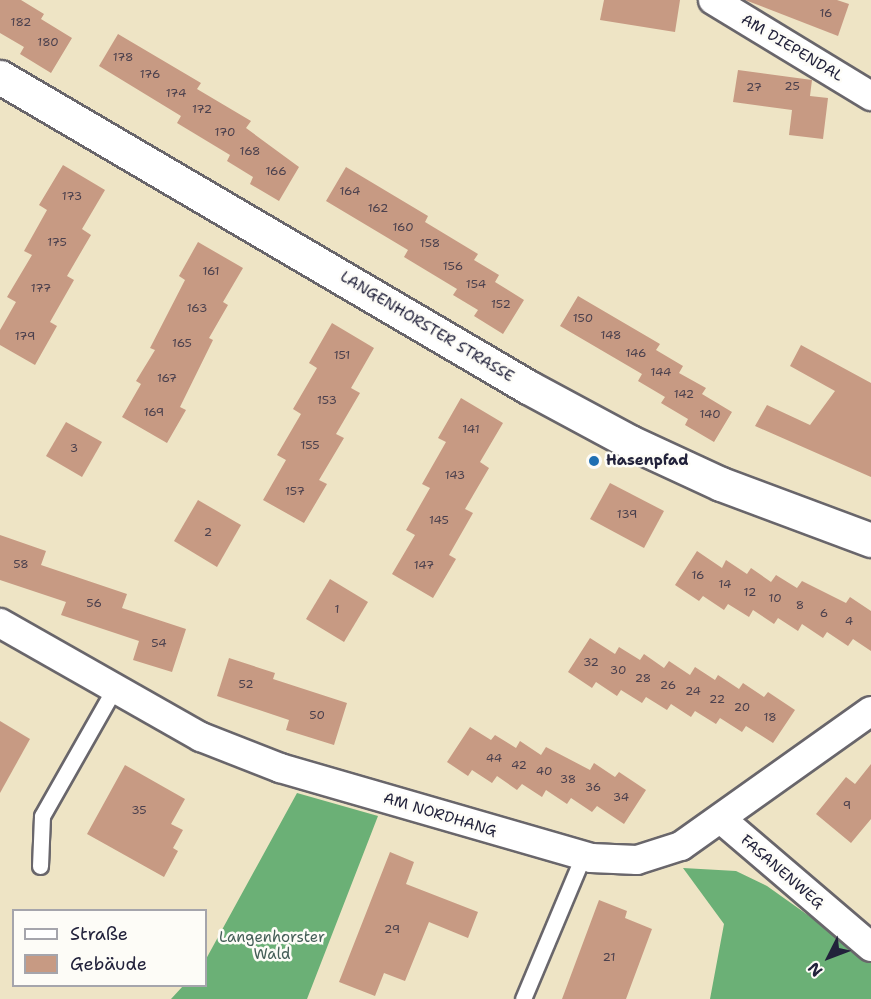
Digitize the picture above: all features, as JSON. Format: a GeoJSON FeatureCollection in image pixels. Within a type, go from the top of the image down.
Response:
{"type":"FeatureCollection","features":[{"type":"Feature","properties":{"kind":"street","name":"AM DIEPENDAL"},"geometry":{"type":"LineString","coordinates":[[713,0],[871,96]]}},
{"type":"Feature","properties":{"kind":"street","name":"LANGENHORSTER STRASSE"},"geometry":{"type":"LineString","coordinates":[[0,78],[519,382],[630,442],[721,484],[871,540]]}},
{"type":"Feature","properties":{"kind":"street","name":"AM NORDHANG"},"geometry":{"type":"LineString","coordinates":[[0,623],[201,736],[280,768],[583,856],[638,860],[681,846],[871,711]]}},
{"type":"Feature","properties":{"kind":"street","name":"FASANENWEG"},"geometry":{"type":"LineString","coordinates":[[721,819],[871,946]]}},
{"type":"Feature","properties":{"kind":"lane"},"geometry":{"type":"LineString","coordinates":[[40,866],[42,816],[114,689]]}},
{"type":"Feature","properties":{"kind":"lane"},"geometry":{"type":"LineString","coordinates":[[523,999],[583,856]]}},
{"type":"Feature","properties":{"kind":"green space","name":"Langenhorster Wald"},"geometry":{"type":"Polygon","coordinates":[[[297,793],[378,816],[307,999],[171,999],[182,987],[207,987],[207,957],[297,793]]]}},
{"type":"Feature","properties":{"kind":"green space"},"geometry":{"type":"Polygon","coordinates":[[[683,868],[736,871],[767,886],[871,960],[871,999],[710,999],[724,924],[683,868]]]}},
{"type":"Feature","properties":{"kind":"building"},"geometry":{"type":"Polygon","coordinates":[[[0,0],[21,0],[44,14],[41,19],[72,38],[51,73],[20,54],[24,47],[0,33],[0,0]]]}},
{"type":"Feature","properties":{"kind":"building"},"geometry":{"type":"Polygon","coordinates":[[[604,0],[680,0],[675,32],[600,20],[604,0]]]}},
{"type":"Feature","properties":{"kind":"building"},"geometry":{"type":"Polygon","coordinates":[[[745,0],[837,0],[849,4],[838,36],[745,0]]]}},
{"type":"Feature","properties":{"kind":"building"},"geometry":{"type":"Polygon","coordinates":[[[118,34],[201,83],[197,89],[251,121],[246,128],[299,167],[279,201],[250,184],[253,177],[227,161],[230,155],[177,123],[181,116],[99,66],[118,34]]]}},
{"type":"Feature","properties":{"kind":"building"},"geometry":{"type":"Polygon","coordinates":[[[738,70],[812,80],[810,96],[828,98],[823,139],[789,135],[792,110],[733,102],[738,70]]]}},
{"type":"Feature","properties":{"kind":"building"},"geometry":{"type":"Polygon","coordinates":[[[63,165],[105,190],[82,229],[91,235],[67,276],[74,280],[50,322],[57,326],[35,365],[0,345],[0,330],[16,302],[7,297],[32,255],[24,251],[47,210],[39,205],[63,165]]]}},
{"type":"Feature","properties":{"kind":"building"},"geometry":{"type":"Polygon","coordinates":[[[346,167],[428,216],[425,222],[478,254],[474,260],[499,275],[495,282],[524,300],[503,334],[474,316],[478,310],[453,295],[457,289],[404,257],[408,250],[326,201],[346,167]]]}},
{"type":"Feature","properties":{"kind":"building"},"geometry":{"type":"Polygon","coordinates":[[[198,242],[243,268],[223,302],[228,305],[209,338],[213,340],[180,407],[186,410],[167,443],[122,417],[141,384],[136,381],[155,350],[150,348],[185,280],[179,276],[198,242]]]}},
{"type":"Feature","properties":{"kind":"building"},"geometry":{"type":"Polygon","coordinates":[[[578,296],[660,344],[656,350],[683,366],[679,373],[706,388],[702,394],[732,412],[714,442],[685,425],[688,419],[661,403],[665,397],[638,381],[642,374],[560,326],[578,296]]]}},
{"type":"Feature","properties":{"kind":"building"},"geometry":{"type":"Polygon","coordinates":[[[332,323],[374,348],[351,388],[360,393],[336,434],[344,438],[319,480],[327,484],[304,523],[263,500],[286,460],[277,455],[301,414],[293,409],[317,368],[309,363],[332,323]]]}},
{"type":"Feature","properties":{"kind":"building"},"geometry":{"type":"Polygon","coordinates":[[[801,345],[871,383],[871,477],[755,426],[767,405],[810,425],[835,391],[790,366],[801,345]]]}},
{"type":"Feature","properties":{"kind":"building"},"geometry":{"type":"Polygon","coordinates":[[[461,398],[503,423],[480,462],[489,468],[465,509],[473,513],[449,555],[456,559],[433,598],[392,574],[415,535],[406,530],[430,488],[422,484],[446,442],[438,438],[461,398]]]}},
{"type":"Feature","properties":{"kind":"building"},"geometry":{"type":"Polygon","coordinates":[[[66,422],[102,442],[82,477],[46,456],[66,422]]]}},
{"type":"Feature","properties":{"kind":"building"},"geometry":{"type":"Polygon","coordinates":[[[610,483],[664,511],[644,548],[590,519],[610,483]]]}},
{"type":"Feature","properties":{"kind":"building"},"geometry":{"type":"Polygon","coordinates":[[[198,500],[241,525],[217,567],[174,541],[198,500]]]}},
{"type":"Feature","properties":{"kind":"building"},"geometry":{"type":"Polygon","coordinates":[[[0,535],[46,551],[41,565],[127,594],[122,608],[186,629],[172,672],[133,660],[139,641],[61,615],[66,602],[0,580],[0,535]]]}},
{"type":"Feature","properties":{"kind":"building"},"geometry":{"type":"Polygon","coordinates":[[[697,551],[722,568],[726,560],[747,574],[751,568],[771,582],[776,575],[797,588],[802,581],[846,603],[850,597],[871,611],[871,651],[853,639],[848,646],[827,632],[823,638],[802,624],[798,631],[778,618],[774,624],[753,610],[749,617],[728,604],[724,610],[703,596],[699,601],[675,585],[697,551]]]}},
{"type":"Feature","properties":{"kind":"building"},"geometry":{"type":"Polygon","coordinates":[[[330,579],[368,602],[344,642],[306,619],[330,579]]]}},
{"type":"Feature","properties":{"kind":"building"},"geometry":{"type":"Polygon","coordinates":[[[590,638],[615,654],[619,647],[640,660],[644,654],[664,668],[669,661],[690,675],[695,667],[715,680],[718,675],[739,689],[743,683],[764,697],[768,692],[795,710],[773,743],[746,726],[742,732],[720,718],[716,724],[695,711],[691,717],[671,704],[667,710],[646,697],[642,703],[621,690],[617,696],[596,682],[592,688],[568,672],[590,638]]]}},
{"type":"Feature","properties":{"kind":"building"},"geometry":{"type":"Polygon","coordinates":[[[229,658],[275,673],[273,679],[347,703],[334,745],[286,730],[289,720],[217,696],[229,658]]]}},
{"type":"Feature","properties":{"kind":"building"},"geometry":{"type":"Polygon","coordinates":[[[0,721],[30,739],[0,793],[0,721]]]}},
{"type":"Feature","properties":{"kind":"building"},"geometry":{"type":"Polygon","coordinates":[[[470,727],[491,740],[495,735],[516,748],[520,741],[541,755],[546,747],[590,770],[594,763],[615,777],[619,772],[646,790],[624,824],[597,806],[592,812],[571,798],[567,804],[546,790],[542,797],[522,784],[517,790],[497,776],[492,783],[472,770],[468,776],[447,762],[470,727]]]}},
{"type":"Feature","properties":{"kind":"building"},"geometry":{"type":"Polygon","coordinates":[[[871,764],[871,819],[851,843],[816,814],[846,777],[855,784],[871,764]]]}},
{"type":"Feature","properties":{"kind":"building"},"geometry":{"type":"Polygon","coordinates":[[[125,765],[185,799],[171,824],[183,830],[173,848],[178,851],[164,877],[87,834],[125,765]]]}},
{"type":"Feature","properties":{"kind":"building"},"geometry":{"type":"Polygon","coordinates":[[[390,852],[414,862],[406,884],[478,912],[468,938],[429,922],[405,981],[384,973],[375,996],[339,982],[390,852]]]}},
{"type":"Feature","properties":{"kind":"building"},"geometry":{"type":"Polygon","coordinates":[[[599,900],[627,911],[625,918],[652,929],[626,999],[562,999],[599,900]]]}},
{"type":"Feature","properties":{"kind":"place","name":"Hasenpfad"},"geometry":{"type":"Point","coordinates":[594,461]}}]}
